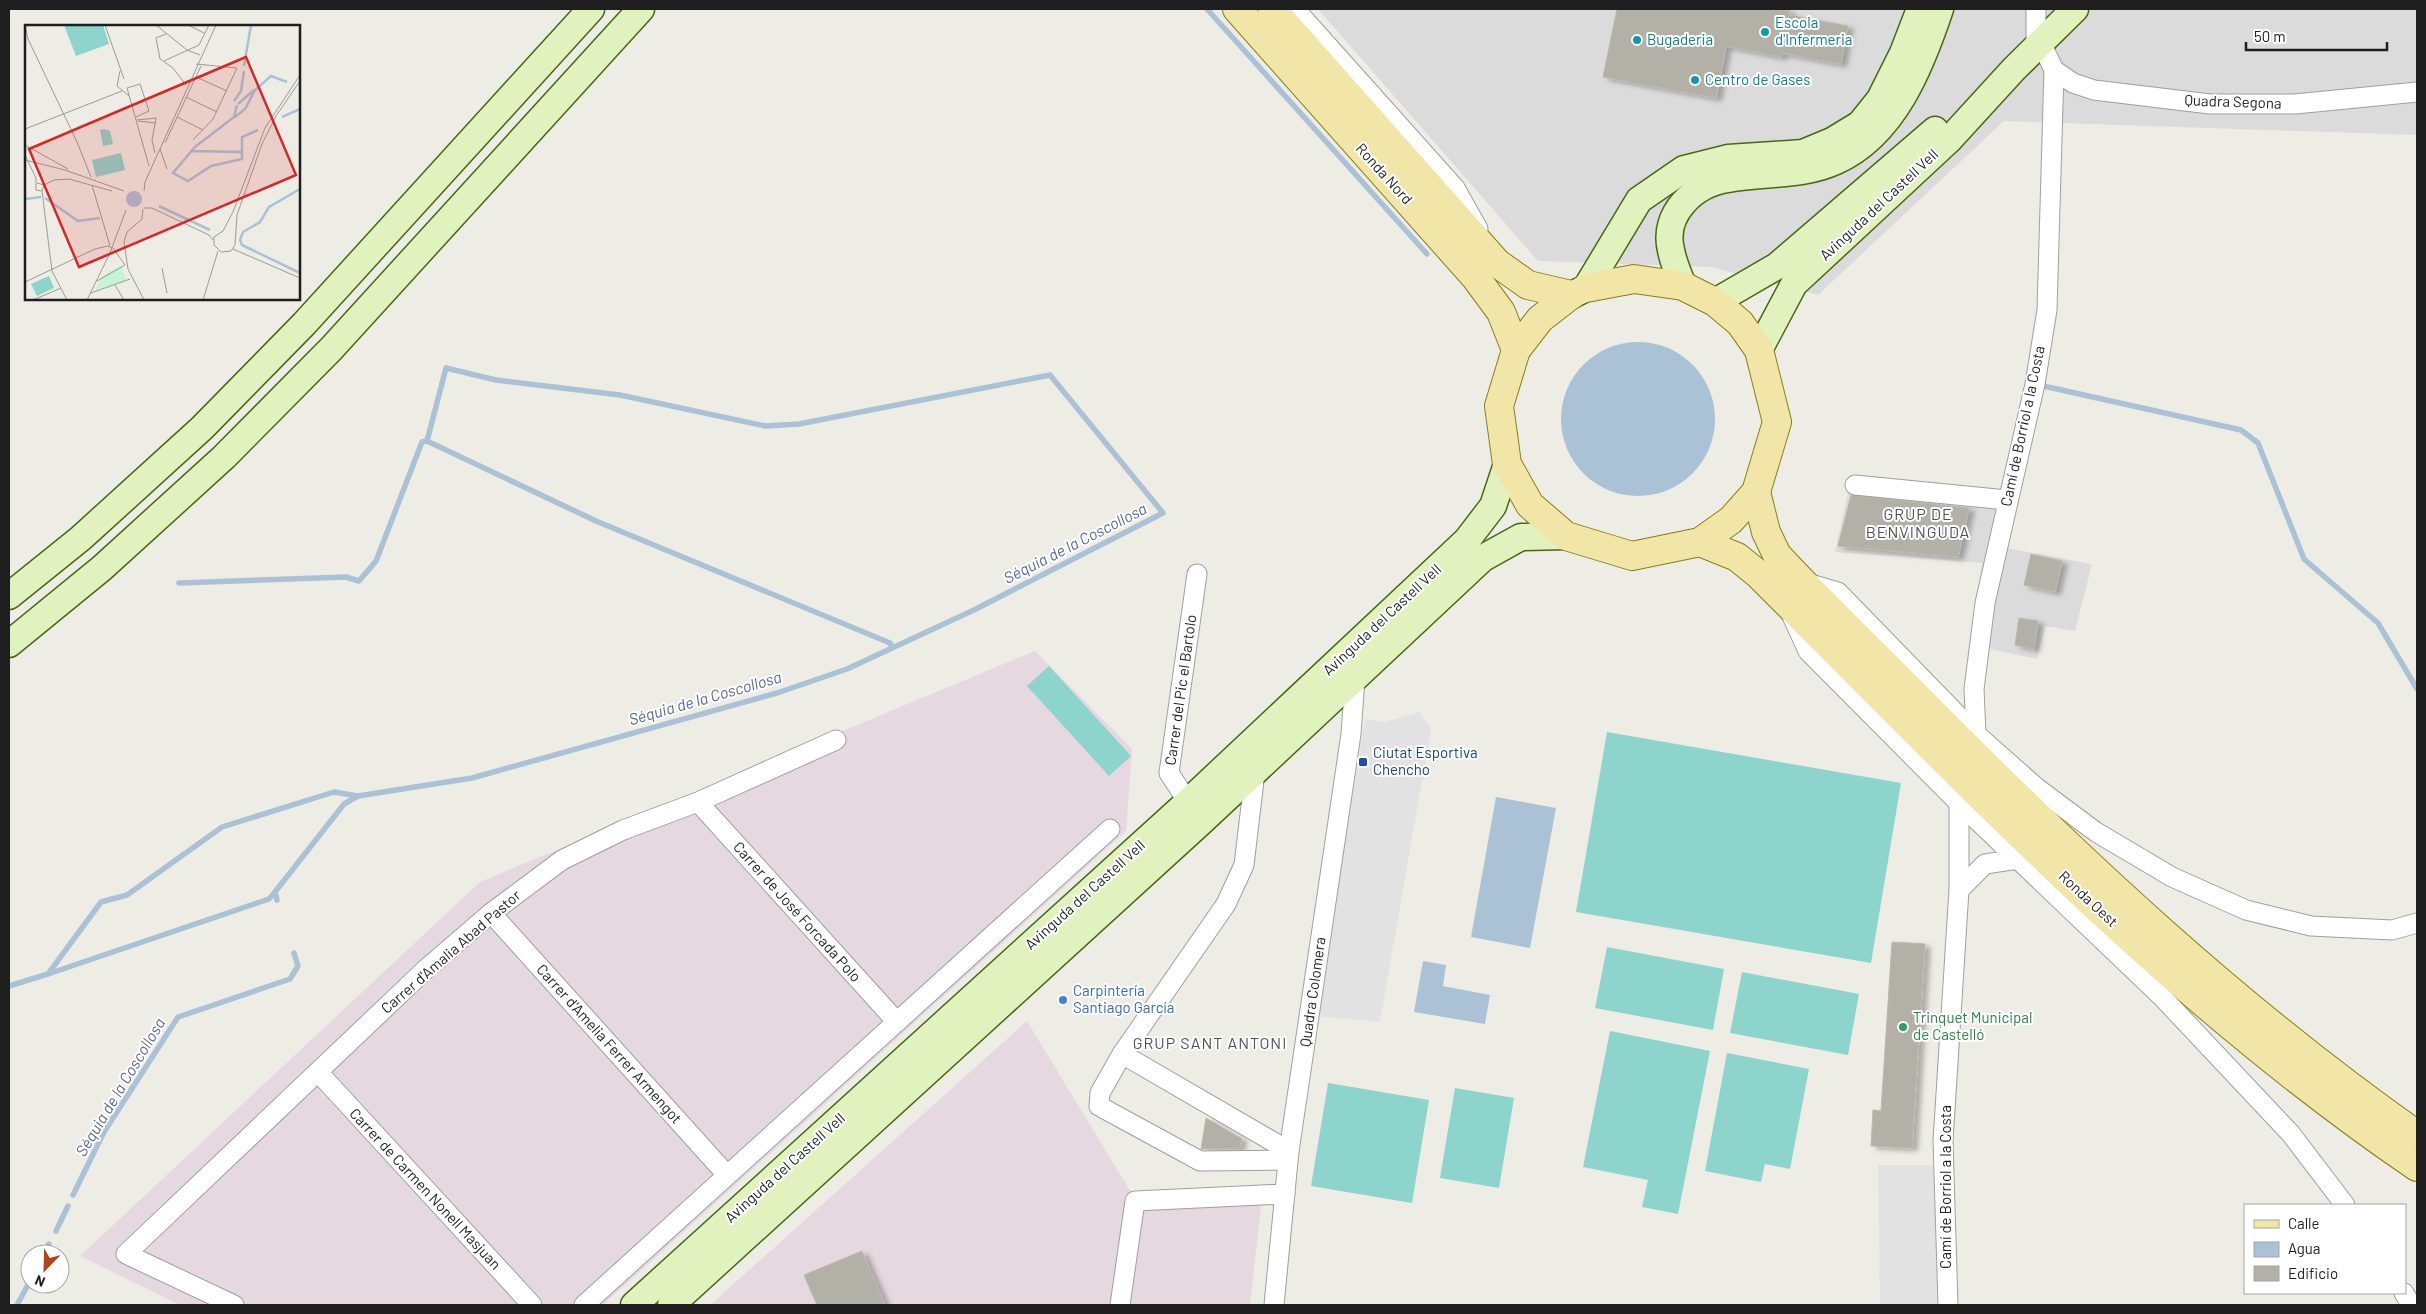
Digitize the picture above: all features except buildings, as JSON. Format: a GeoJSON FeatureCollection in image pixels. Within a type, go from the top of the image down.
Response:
{"type":"FeatureCollection","features":[{"type":"Feature","properties":{"kind":"main road"},"geometry":{"type":"LineString","coordinates":[[9,596],[81,538],[208,421],[304,324],[591,9]]}},
{"type":"Feature","properties":{"kind":"main road"},"geometry":{"type":"LineString","coordinates":[[9,644],[102,568],[224,457],[331,349],[642,9]]}},
{"type":"Feature","properties":{"kind":"main road","name":"Ronda Nord"},"geometry":{"type":"LineString","coordinates":[[1237,9],[1476,278],[1501,312],[1516,350]]}},
{"type":"Feature","properties":{"kind":"main road","name":"Ronda Nord"},"geometry":{"type":"LineString","coordinates":[[1272,9],[1498,263],[1528,285],[1579,292]]}},
{"type":"Feature","properties":{"kind":"main road"},"geometry":{"type":"LineString","coordinates":[[1579,292],[1639,200],[1684,169],[1728,158],[1803,153],[1832,141],[1860,124],[1880,99],[1903,53],[1920,9]]}},
{"type":"Feature","properties":{"kind":"main road"},"geometry":{"type":"LineString","coordinates":[[1683,286],[1670,250],[1670,232],[1675,213],[1695,192],[1726,179],[1804,172],[1837,161],[1871,138],[1897,109],[1921,58],[1940,9]]}},
{"type":"Feature","properties":{"kind":"main road","name":"Avinguda del Castell Vell"},"geometry":{"type":"LineString","coordinates":[[1759,350],[1794,284],[1948,140],[2014,69],[2075,9]]}},
{"type":"Feature","properties":{"kind":"main road","name":"Avinguda del Castell Vell"},"geometry":{"type":"LineString","coordinates":[[1715,302],[1777,266],[1994,79],[2014,69]]}},
{"type":"Feature","properties":{"kind":"main road"},"geometry":{"type":"LineString","coordinates":[[1634,279],[1683,286],[1715,302],[1740,323],[1759,350],[1777,422],[1756,492],[1731,520],[1700,542],[1632,556],[1566,536],[1530,505],[1507,464],[1499,406],[1516,350],[1540,319],[1579,292],[1634,279]]}},
{"type":"Feature","properties":{"kind":"main road","name":"Avinguda del Castell Vell"},"geometry":{"type":"LineString","coordinates":[[634,1305],[1188,802],[1467,540],[1493,506],[1507,464]]}},
{"type":"Feature","properties":{"kind":"main road","name":"Ronda Oest"},"geometry":{"type":"LineString","coordinates":[[1756,492],[1770,540],[1794,591],[1969,786],[2174,979],[2364,1131],[2417,1167]]}},
{"type":"Feature","properties":{"kind":"main road","name":"Avinguda del Castell Vell"},"geometry":{"type":"LineString","coordinates":[[683,1301],[1483,558],[1521,537],[1566,536]]}},
{"type":"Feature","properties":{"kind":"main road","name":"Ronda Oest"},"geometry":{"type":"LineString","coordinates":[[1700,542],[1737,557],[1794,591],[2187,954],[2298,1047],[2417,1135]]}},
{"type":"Feature","properties":{"kind":"street","name":"Ronda Nord"},"geometry":{"type":"LineString","coordinates":[[1296,9],[1455,188],[1498,263]]}},
{"type":"Feature","properties":{"kind":"street"},"geometry":{"type":"LineString","coordinates":[[2036,9],[2038,46],[2054,70]]}},
{"type":"Feature","properties":{"kind":"street","name":"Quadra Segona"},"geometry":{"type":"LineString","coordinates":[[2054,70],[2073,83],[2094,90],[2210,104],[2295,104],[2417,92]]}},
{"type":"Feature","properties":{"kind":"street","name":"Camí de Borriol a la Costa"},"geometry":{"type":"LineString","coordinates":[[1976,734],[1974,689],[1985,603],[2035,384],[2047,310],[2054,70]]}},
{"type":"Feature","properties":{"kind":"street"},"geometry":{"type":"LineString","coordinates":[[1855,486],[2007,500]]}},
{"type":"Feature","properties":{"kind":"street","name":"Carrer del Pic el Bartolo"},"geometry":{"type":"LineString","coordinates":[[1188,802],[1169,773],[1197,574]]}},
{"type":"Feature","properties":{"kind":"street","name":"Ronda Oest"},"geometry":{"type":"LineString","coordinates":[[2344,1204],[2291,1134],[2190,1026],[1958,803],[1808,651],[1794,591],[1838,592],[1976,734],[2037,788],[2096,832],[2172,876],[2246,910],[2311,926],[2392,930],[2417,923]]}},
{"type":"Feature","properties":{"kind":"street","name":"Quadra Colomera"},"geometry":{"type":"LineString","coordinates":[[1274,1305],[1289,1156],[1351,734],[1354,679]]}},
{"type":"Feature","properties":{"kind":"street"},"geometry":{"type":"LineString","coordinates":[[1947,704],[1974,689]]}},
{"type":"Feature","properties":{"kind":"street","name":"Carrer d'Amalia Abad Pastor"},"geometry":{"type":"LineString","coordinates":[[234,1305],[126,1254],[425,970],[491,913],[562,860],[623,830],[698,802],[836,740]]}},
{"type":"Feature","properties":{"kind":"street"},"geometry":{"type":"LineString","coordinates":[[1254,772],[1244,865],[1226,904],[1122,1054],[1100,1093],[1099,1106],[1200,1161],[1289,1156]]}},
{"type":"Feature","properties":{"kind":"street","name":"Carrer de José Forcada Polo"},"geometry":{"type":"LineString","coordinates":[[698,802],[897,1022]]}},
{"type":"Feature","properties":{"kind":"street","name":"Camí de Borriol a la Costa"},"geometry":{"type":"LineString","coordinates":[[1948,1305],[1943,1141],[1959,890],[1958,803]]}},
{"type":"Feature","properties":{"kind":"street"},"geometry":{"type":"LineString","coordinates":[[584,1305],[1110,829]]}},
{"type":"Feature","properties":{"kind":"street"},"geometry":{"type":"LineString","coordinates":[[1959,890],[1985,864],[2018,859]]}},
{"type":"Feature","properties":{"kind":"street"},"geometry":{"type":"LineString","coordinates":[[1061,873],[1083,897]]}},
{"type":"Feature","properties":{"kind":"street","name":"Carrer d'Amelia Ferrer Armengot"},"geometry":{"type":"LineString","coordinates":[[491,913],[727,1175]]}},
{"type":"Feature","properties":{"kind":"street"},"geometry":{"type":"LineString","coordinates":[[1122,1054],[1289,1156]]}},
{"type":"Feature","properties":{"kind":"street","name":"Carrer de Carmen Nonell Masjuan"},"geometry":{"type":"LineString","coordinates":[[318,1072],[532,1305]]}},
{"type":"Feature","properties":{"kind":"street"},"geometry":{"type":"LineString","coordinates":[[1120,1305],[1135,1201],[1285,1194]]}},
{"type":"Feature","properties":{"kind":"street"},"geometry":{"type":"LineString","coordinates":[[2405,1294],[2411,1305]]}},
{"type":"Feature","properties":{"kind":"shaded area"},"geometry":{"type":"Polygon","coordinates":[[[1318,9],[2417,9],[2417,135],[2004,121],[1818,295],[1711,267],[1538,261],[1318,9]]]}},
{"type":"Feature","properties":{"kind":"shaded area"},"geometry":{"type":"Polygon","coordinates":[[[1851,479],[2017,495],[2006,548],[2092,564],[2075,631],[2045,626],[2037,659],[1971,645],[1982,563],[1835,552],[1851,479]]]}},
{"type":"Feature","properties":{"kind":"shaded area"},"geometry":{"type":"Polygon","coordinates":[[[1035,651],[1132,749],[1126,831],[603,1305],[180,1305],[80,1256],[480,882],[1035,651]]]}},
{"type":"Feature","properties":{"kind":"shaded area"},"geometry":{"type":"Polygon","coordinates":[[[1049,666],[1131,756],[1109,776],[1027,686],[1049,666]]]}},
{"type":"Feature","properties":{"kind":"shaded area"},"geometry":{"type":"Polygon","coordinates":[[[1420,712],[1431,729],[1380,1022],[1317,1016],[1365,719],[1384,722],[1420,712]]]}},
{"type":"Feature","properties":{"kind":"shaded area"},"geometry":{"type":"Polygon","coordinates":[[[1607,732],[1901,783],[1871,963],[1576,912],[1607,732]]]}},
{"type":"Feature","properties":{"kind":"shaded area"},"geometry":{"type":"Polygon","coordinates":[[[1607,947],[1724,969],[1713,1030],[1595,1008],[1607,947]]]}},
{"type":"Feature","properties":{"kind":"shaded area"},"geometry":{"type":"Polygon","coordinates":[[[1742,972],[1859,994],[1848,1055],[1730,1033],[1742,972]]]}},
{"type":"Feature","properties":{"kind":"shaded area"},"geometry":{"type":"Polygon","coordinates":[[[1027,1021],[1132,1194],[1262,1197],[1250,1305],[710,1305],[1027,1021]]]}},
{"type":"Feature","properties":{"kind":"shaded area"},"geometry":{"type":"Polygon","coordinates":[[[1610,1031],[1710,1051],[1678,1214],[1642,1207],[1648,1180],[1583,1167],[1610,1031]]]}},
{"type":"Feature","properties":{"kind":"shaded area"},"geometry":{"type":"Polygon","coordinates":[[[1727,1053],[1809,1069],[1790,1169],[1765,1164],[1761,1182],[1705,1171],[1727,1053]]]}},
{"type":"Feature","properties":{"kind":"shaded area"},"geometry":{"type":"Polygon","coordinates":[[[1328,1083],[1429,1100],[1412,1203],[1311,1186],[1328,1083]]]}},
{"type":"Feature","properties":{"kind":"shaded area"},"geometry":{"type":"Polygon","coordinates":[[[1455,1088],[1514,1098],[1499,1188],[1440,1178],[1455,1088]]]}},
{"type":"Feature","properties":{"kind":"shaded area"},"geometry":{"type":"Polygon","coordinates":[[[1878,1165],[1935,1165],[1937,1305],[1880,1305],[1878,1165]]]}},
{"type":"Feature","properties":{"kind":"water"},"geometry":{"type":"Polygon","coordinates":[[[1638,342],[1668,347],[1693,364],[1710,389],[1715,419],[1710,449],[1693,474],[1668,491],[1638,496],[1608,491],[1583,474],[1566,449],[1561,419],[1566,389],[1583,364],[1608,347],[1638,342]]]}},
{"type":"Feature","properties":{"kind":"water"},"geometry":{"type":"Polygon","coordinates":[[[1496,797],[1556,808],[1530,948],[1471,937],[1496,797]]]}},
{"type":"Feature","properties":{"kind":"water"},"geometry":{"type":"Polygon","coordinates":[[[1423,961],[1446,965],[1443,986],[1490,995],[1485,1024],[1414,1012],[1423,961]]]}},
{"type":"Feature","properties":{"kind":"waterway"},"geometry":{"type":"LineString","coordinates":[[1207,9],[1427,254]]}},
{"type":"Feature","properties":{"kind":"waterway"},"geometry":{"type":"LineString","coordinates":[[179,583],[346,577],[359,581],[376,561],[422,442],[427,441],[446,368],[496,380],[620,395],[765,426],[799,424],[1050,375],[1163,513],[976,609],[847,669],[777,693],[472,778],[358,796],[344,804],[275,892],[277,900]]}},
{"type":"Feature","properties":{"kind":"waterway"},"geometry":{"type":"LineString","coordinates":[[2039,385],[2241,430],[2258,443],[2304,559],[2378,623],[2417,689]]}},
{"type":"Feature","properties":{"kind":"waterway"},"geometry":{"type":"LineString","coordinates":[[427,441],[596,521],[890,643],[892,647]]}},
{"type":"Feature","properties":{"kind":"waterway"},"geometry":{"type":"LineString","coordinates":[[9,986],[48,974],[101,902],[127,895],[222,827],[334,792],[358,796]]}},
{"type":"Feature","properties":{"kind":"waterway"},"geometry":{"type":"LineString","coordinates":[[48,974],[269,899],[275,892]]}},
{"type":"Feature","properties":{"kind":"waterway","name":"Séquia de la Coscollosa"},"geometry":{"type":"LineString","coordinates":[[73,1195],[104,1132],[178,1017],[290,979],[298,966],[294,953]]}},
{"type":"Feature","properties":{"kind":"waterway","name":"Séquia de la Coscollosa"},"geometry":{"type":"LineString","coordinates":[[56,1231],[68,1206]]}},
{"type":"Feature","properties":{"kind":"waterway","name":"Séquia de la Coscollosa"},"geometry":{"type":"LineString","coordinates":[[17,1305],[23,1294]]}},
{"type":"Feature","properties":{"kind":"place","name":"Escola d'Infermeria"},"geometry":{"type":"Point","coordinates":[1765,32]}},
{"type":"Feature","properties":{"kind":"place","name":"Bugaderia"},"geometry":{"type":"Point","coordinates":[1637,40]}},
{"type":"Feature","properties":{"kind":"place","name":"Centro de Gases"},"geometry":{"type":"Point","coordinates":[1695,80]}},
{"type":"Feature","properties":{"kind":"place","name":"Ciutat Esportiva Chencho"},"geometry":{"type":"Point","coordinates":[1363,762]}},
{"type":"Feature","properties":{"kind":"place","name":"Carpintería Santiago García"},"geometry":{"type":"Point","coordinates":[1063,1000]}},
{"type":"Feature","properties":{"kind":"place","name":"Trinquet Municipal de Castelló"},"geometry":{"type":"Point","coordinates":[1903,1027]}},
{"type":"Feature","properties":{"kind":"district","name":"GRUP DE BENVINGUDA"},"geometry":{"type":"Point","coordinates":[1918,523]}},
{"type":"Feature","properties":{"kind":"district","name":"GRUP SANT ANTONI"},"geometry":{"type":"Point","coordinates":[1210,1043]}}]}
